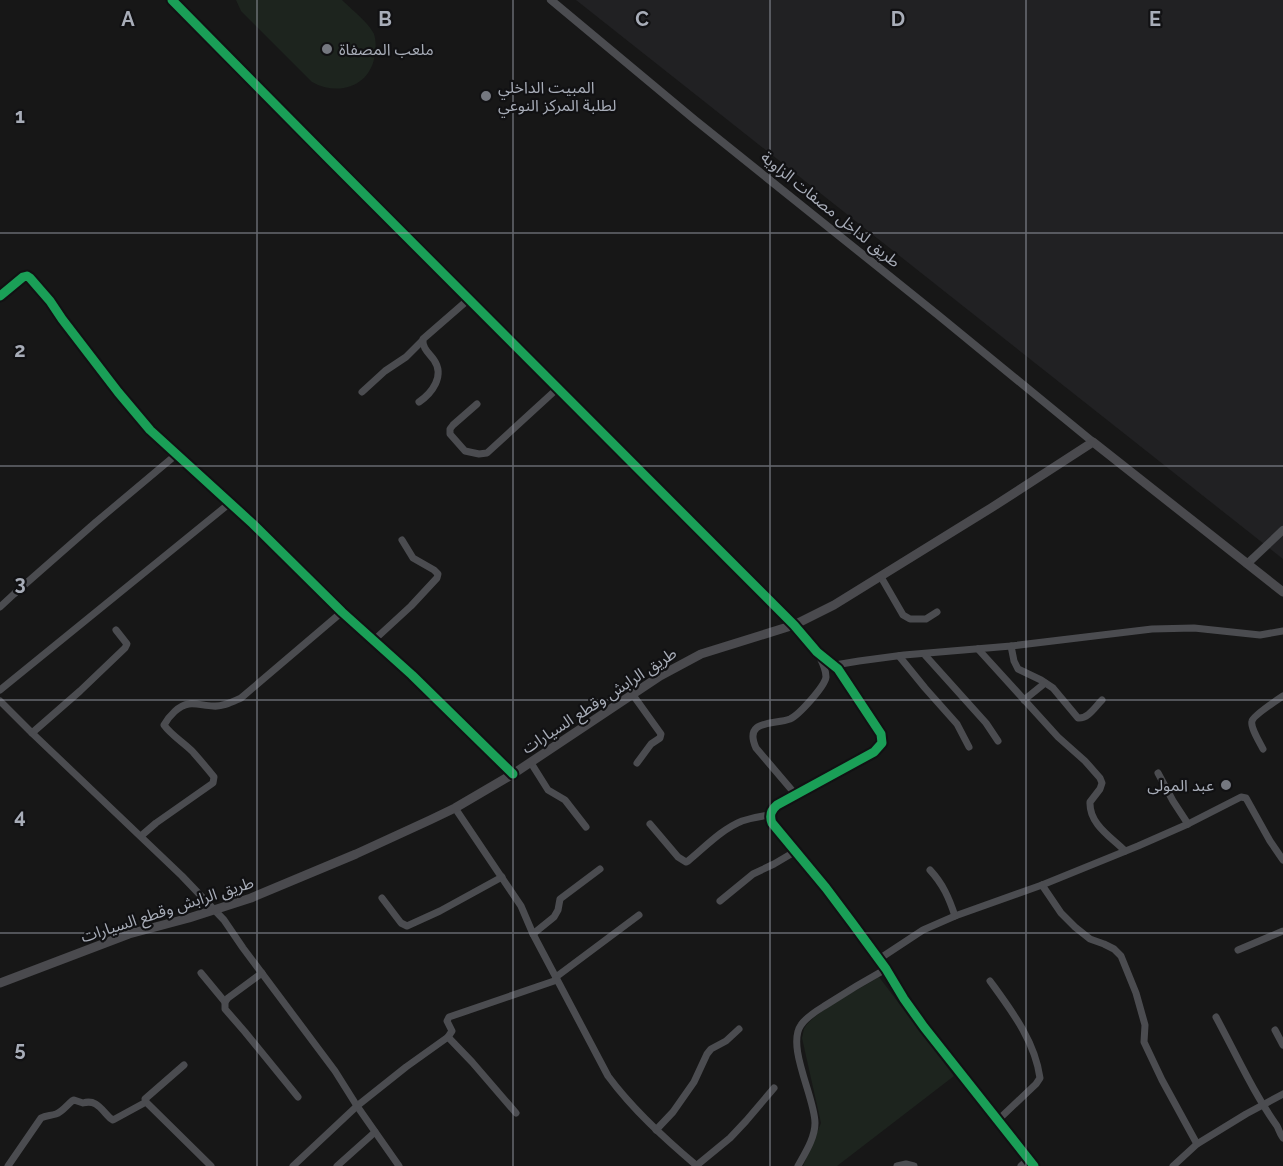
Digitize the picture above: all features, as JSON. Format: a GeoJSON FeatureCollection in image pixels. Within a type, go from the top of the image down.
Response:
{"type":"FeatureCollection","features":[{"type":"Feature","properties":{"kind":"main road"},"geometry":{"type":"LineString","coordinates":[[1093,442],[1283,592]]}},
{"type":"Feature","properties":{"kind":"main road","name":"طريق الرابش وقطع السيارات"},"geometry":{"type":"LineString","coordinates":[[0,983],[129,934],[251,898],[455,808],[531,763],[666,673],[695,657],[794,625],[834,605],[1093,442]]}},
{"type":"Feature","properties":{"kind":"street"},"geometry":{"type":"LineString","coordinates":[[172,0],[794,625],[817,652],[835,665],[881,734],[882,743],[874,752],[774,808],[771,815],[772,823],[826,888],[879,959],[924,1027],[1034,1166]]}},
{"type":"Feature","properties":{"kind":"street","name":"طريق لداخل مصفات الزاوية"},"geometry":{"type":"LineString","coordinates":[[550,0],[1093,442]]}},
{"type":"Feature","properties":{"kind":"street"},"geometry":{"type":"LineString","coordinates":[[0,296],[23,277],[30,278],[150,430],[284,554],[513,774]]}},
{"type":"Feature","properties":{"kind":"street"},"geometry":{"type":"LineString","coordinates":[[362,392],[385,371],[406,357],[468,299]]}},
{"type":"Feature","properties":{"kind":"street"},"geometry":{"type":"LineString","coordinates":[[419,402],[434,387],[439,371],[422,341]]}},
{"type":"Feature","properties":{"kind":"street"},"geometry":{"type":"LineString","coordinates":[[477,404],[453,425],[449,432],[462,449],[469,453],[479,454],[487,453],[558,388]]}},
{"type":"Feature","properties":{"kind":"street"},"geometry":{"type":"LineString","coordinates":[[0,607],[177,454]]}},
{"type":"Feature","properties":{"kind":"street"},"geometry":{"type":"LineString","coordinates":[[0,690],[230,503]]}},
{"type":"Feature","properties":{"kind":"street"},"geometry":{"type":"LineString","coordinates":[[1247,564],[1283,530]]}},
{"type":"Feature","properties":{"kind":"street"},"geometry":{"type":"LineString","coordinates":[[373,641],[437,578],[438,574],[434,570],[413,558],[402,540]]}},
{"type":"Feature","properties":{"kind":"street"},"geometry":{"type":"LineString","coordinates":[[881,577],[903,615],[910,619],[926,619],[937,612]]}},
{"type":"Feature","properties":{"kind":"street"},"geometry":{"type":"LineString","coordinates":[[141,836],[213,783],[214,777],[209,771],[167,730],[164,724],[167,719],[186,704],[215,707],[227,705],[241,698],[342,612]]}},
{"type":"Feature","properties":{"kind":"street"},"geometry":{"type":"LineString","coordinates":[[835,665],[1152,629],[1194,628],[1260,635],[1283,631]]}},
{"type":"Feature","properties":{"kind":"street"},"geometry":{"type":"LineString","coordinates":[[32,733],[125,648],[127,644],[116,630]]}},
{"type":"Feature","properties":{"kind":"street"},"geometry":{"type":"LineString","coordinates":[[1011,646],[1018,669],[1045,682],[1057,692],[1080,719],[1086,717],[1102,700]]}},
{"type":"Feature","properties":{"kind":"street"},"geometry":{"type":"LineString","coordinates":[[978,649],[1058,737],[1100,778],[1102,783],[1100,789],[1090,802],[1093,818],[1096,824],[1125,851]]}},
{"type":"Feature","properties":{"kind":"street"},"geometry":{"type":"LineString","coordinates":[[796,795],[756,748],[753,733],[761,724],[790,718],[797,714],[824,684],[825,669],[817,652]]}},
{"type":"Feature","properties":{"kind":"street"},"geometry":{"type":"LineString","coordinates":[[924,654],[986,723],[998,741]]}},
{"type":"Feature","properties":{"kind":"street"},"geometry":{"type":"LineString","coordinates":[[899,656],[957,724],[969,747]]}},
{"type":"Feature","properties":{"kind":"street"},"geometry":{"type":"LineString","coordinates":[[1024,700],[1045,682]]}},
{"type":"Feature","properties":{"kind":"street"},"geometry":{"type":"LineString","coordinates":[[633,695],[661,734],[637,763]]}},
{"type":"Feature","properties":{"kind":"street"},"geometry":{"type":"LineString","coordinates":[[1263,749],[1252,725],[1252,719],[1283,696]]}},
{"type":"Feature","properties":{"kind":"street"},"geometry":{"type":"LineString","coordinates":[[0,701],[215,909],[335,1071],[399,1166]]}},
{"type":"Feature","properties":{"kind":"street"},"geometry":{"type":"LineString","coordinates":[[531,763],[548,790],[565,800],[586,827]]}},
{"type":"Feature","properties":{"kind":"street"},"geometry":{"type":"LineString","coordinates":[[1158,773],[1188,824]]}},
{"type":"Feature","properties":{"kind":"street"},"geometry":{"type":"LineString","coordinates":[[879,959],[923,930],[1125,851],[1188,824],[1240,797],[1246,798],[1283,860]]}},
{"type":"Feature","properties":{"kind":"street"},"geometry":{"type":"LineString","coordinates":[[455,808],[520,906],[608,1076],[622,1096],[697,1166],[747,1121],[774,1088]]}},
{"type":"Feature","properties":{"kind":"street"},"geometry":{"type":"LineString","coordinates":[[650,824],[678,857],[686,862],[732,826],[771,815]]}},
{"type":"Feature","properties":{"kind":"street"},"geometry":{"type":"LineString","coordinates":[[720,901],[753,874],[796,851]]}},
{"type":"Feature","properties":{"kind":"street"},"geometry":{"type":"LineString","coordinates":[[533,934],[554,917],[560,899],[600,869]]}},
{"type":"Feature","properties":{"kind":"street"},"geometry":{"type":"LineString","coordinates":[[930,870],[946,891],[955,916]]}},
{"type":"Feature","properties":{"kind":"street"},"geometry":{"type":"LineString","coordinates":[[382,898],[401,922],[407,926],[502,877]]}},
{"type":"Feature","properties":{"kind":"street"},"geometry":{"type":"LineString","coordinates":[[1042,885],[1061,913],[1075,927],[1090,939],[1114,949],[1121,956],[1136,993],[1145,1025],[1144,1042],[1197,1144]]}},
{"type":"Feature","properties":{"kind":"street"},"geometry":{"type":"LineString","coordinates":[[293,1166],[357,1106],[448,1037],[452,1031],[447,1021],[449,1017],[557,979],[639,915]]}},
{"type":"Feature","properties":{"kind":"street"},"geometry":{"type":"LineString","coordinates":[[1238,950],[1283,931]]}},
{"type":"Feature","properties":{"kind":"street"},"geometry":{"type":"LineString","coordinates":[[798,1166],[812,1138],[816,1124],[796,1044],[797,1032],[813,1013],[886,969]]}},
{"type":"Feature","properties":{"kind":"street"},"geometry":{"type":"LineString","coordinates":[[201,973],[225,1002],[225,1009],[298,1097]]}},
{"type":"Feature","properties":{"kind":"street"},"geometry":{"type":"LineString","coordinates":[[225,1002],[262,973]]}},
{"type":"Feature","properties":{"kind":"street"},"geometry":{"type":"LineString","coordinates":[[990,981],[1027,1037],[1040,1078],[998,1120]]}},
{"type":"Feature","properties":{"kind":"street"},"geometry":{"type":"LineString","coordinates":[[1216,1017],[1262,1106],[1283,1138]]}},
{"type":"Feature","properties":{"kind":"street"},"geometry":{"type":"LineString","coordinates":[[656,1130],[673,1112],[694,1083],[711,1049],[726,1041],[739,1029]]}},
{"type":"Feature","properties":{"kind":"street"},"geometry":{"type":"LineString","coordinates":[[1275,1030],[1283,1045]]}},
{"type":"Feature","properties":{"kind":"street"},"geometry":{"type":"LineString","coordinates":[[448,1037],[516,1113]]}},
{"type":"Feature","properties":{"kind":"street"},"geometry":{"type":"LineString","coordinates":[[8,1166],[44,1116],[59,1113],[74,1100],[82,1103],[89,1101],[95,1103],[113,1120],[146,1102],[145,1100],[184,1065]]}},
{"type":"Feature","properties":{"kind":"street"},"geometry":{"type":"LineString","coordinates":[[1173,1166],[1197,1144],[1283,1094]]}},
{"type":"Feature","properties":{"kind":"street"},"geometry":{"type":"LineString","coordinates":[[146,1102],[211,1166]]}},
{"type":"Feature","properties":{"kind":"street"},"geometry":{"type":"LineString","coordinates":[[337,1166],[375,1132]]}},
{"type":"Feature","properties":{"kind":"street"},"geometry":{"type":"LineString","coordinates":[[1021,1166],[1029,1159]]}},
{"type":"Feature","properties":{"kind":"street"},"geometry":{"type":"LineString","coordinates":[[897,1166],[906,1164],[914,1166]]}},
{"type":"Feature","properties":{"kind":"shaded area","name":"ملعب المصفاة"},"geometry":{"type":"Polygon","coordinates":[[[236,0],[342,0],[374,34],[376,48],[373,64],[368,74],[361,81],[343,88],[322,86],[312,82],[241,11],[236,0]]]}},
{"type":"Feature","properties":{"kind":"shaded area"},"geometry":{"type":"Polygon","coordinates":[[[576,0],[1283,0],[1283,559],[576,0]]]}},
{"type":"Feature","properties":{"kind":"shaded area"},"geometry":{"type":"Polygon","coordinates":[[[879,977],[954,1076],[837,1166],[803,1166],[821,1123],[802,1038],[804,1029],[827,1008],[879,977]]]}},
{"type":"Feature","properties":{"kind":"cycle path"},"geometry":{"type":"LineString","coordinates":[[172,0],[794,625],[817,652],[838,669],[881,734],[882,743],[874,752],[777,805],[771,813],[772,823],[826,888],[886,969],[924,1027],[1034,1166]]}},
{"type":"Feature","properties":{"kind":"cycle path"},"geometry":{"type":"LineString","coordinates":[[0,296],[23,277],[30,278],[150,430],[253,524],[513,774]]}},
{"type":"Feature","properties":{"kind":"place","name":"ملعب المصفاة"},"geometry":{"type":"Point","coordinates":[327,49]}},
{"type":"Feature","properties":{"kind":"place","name":"المبيت الداخلي لطلبة المركز النوعي"},"geometry":{"type":"Point","coordinates":[486,96]}},
{"type":"Feature","properties":{"kind":"place","name":"عبد المولى"},"geometry":{"type":"Point","coordinates":[1226,785]}}]}
